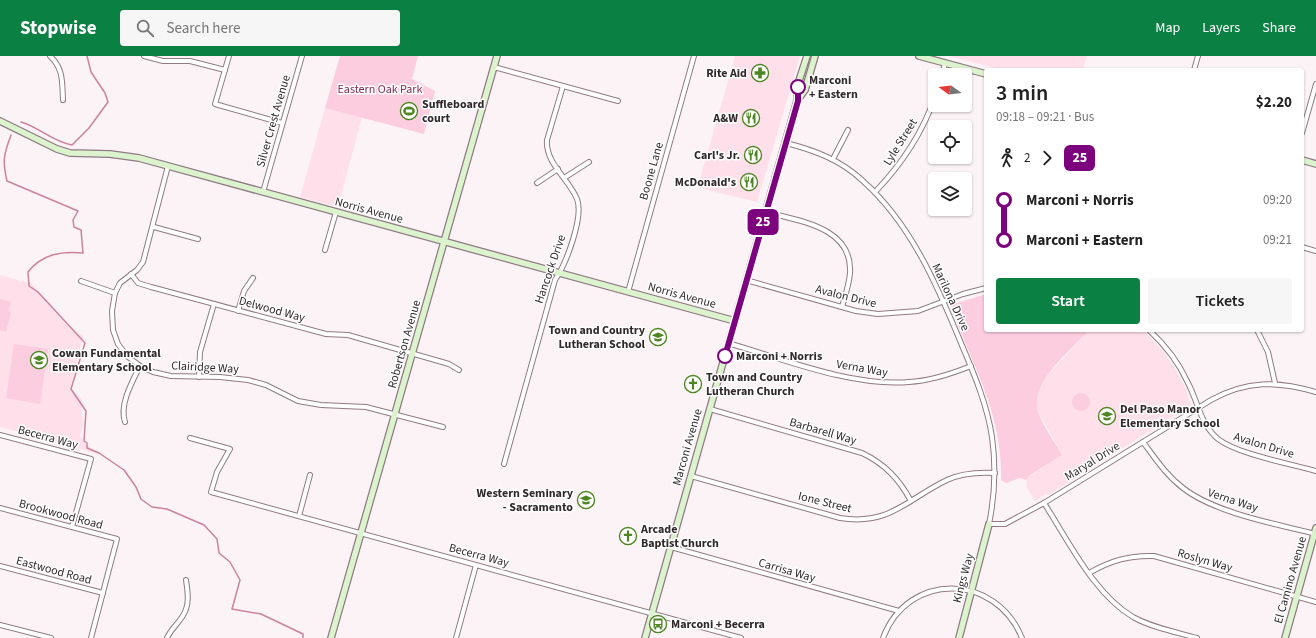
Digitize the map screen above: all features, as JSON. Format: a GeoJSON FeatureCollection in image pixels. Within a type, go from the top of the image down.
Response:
{"type":"FeatureCollection","features":[{"type":"Feature","properties":{"kind":"street"},"geometry":{"type":"LineString","coordinates":[[50,56],[57,64],[62,74],[62,100]]}},
{"type":"Feature","properties":{"kind":"street"},"geometry":{"type":"LineString","coordinates":[[144,56],[163,61],[190,61],[225,70]]}},
{"type":"Feature","properties":{"kind":"street"},"geometry":{"type":"LineString","coordinates":[[229,56],[215,104],[282,123]]}},
{"type":"Feature","properties":{"kind":"street","name":"Silver Crest Avenue"},"geometry":{"type":"LineString","coordinates":[[263,192],[302,56]]}},
{"type":"Feature","properties":{"kind":"street","name":"Robertson Avenue"},"geometry":{"type":"LineString","coordinates":[[332,638],[497,56]]}},
{"type":"Feature","properties":{"kind":"street","name":"Boone Lane"},"geometry":{"type":"LineString","coordinates":[[628,292],[694,56]]}},
{"type":"Feature","properties":{"kind":"street","name":"Marconi Avenue"},"geometry":{"type":"LineString","coordinates":[[645,638],[798,101],[798,87],[807,56]]}},
{"type":"Feature","properties":{"kind":"street","name":"Marconi Avenue"},"geometry":{"type":"LineString","coordinates":[[798,101],[805,90],[815,56]]}},
{"type":"Feature","properties":{"kind":"street"},"geometry":{"type":"LineString","coordinates":[[919,56],[984,73]]}},
{"type":"Feature","properties":{"kind":"street"},"geometry":{"type":"LineString","coordinates":[[1195,68],[1198,56]]}},
{"type":"Feature","properties":{"kind":"street"},"geometry":{"type":"LineString","coordinates":[[944,68],[945,63]]}},
{"type":"Feature","properties":{"kind":"street"},"geometry":{"type":"LineString","coordinates":[[494,67],[618,101]]}},
{"type":"Feature","properties":{"kind":"street"},"geometry":{"type":"LineString","coordinates":[[1304,126],[1316,84]]}},
{"type":"Feature","properties":{"kind":"street","name":"Hancock Drive"},"geometry":{"type":"LineString","coordinates":[[504,464],[556,280],[564,267],[579,210],[576,197],[549,154],[547,143],[562,86]]}},
{"type":"Feature","properties":{"kind":"street","name":"Lyle Street"},"geometry":{"type":"LineString","coordinates":[[875,192],[908,153],[929,112]]}},
{"type":"Feature","properties":{"kind":"street","name":"Norris Avenue"},"geometry":{"type":"LineString","coordinates":[[0,121],[57,149],[70,153],[110,154],[139,158],[735,321]]}},
{"type":"Feature","properties":{"kind":"street"},"geometry":{"type":"LineString","coordinates":[[833,159],[848,130]]}},
{"type":"Feature","properties":{"kind":"street","name":"Marilona Drive"},"geometry":{"type":"LineString","coordinates":[[786,143],[813,150],[833,159],[855,173],[875,192],[896,218],[913,243],[944,302],[971,366],[982,396],[990,425],[995,473],[994,500],[989,524]]}},
{"type":"Feature","properties":{"kind":"street"},"geometry":{"type":"LineString","coordinates":[[1304,161],[1316,164]]}},
{"type":"Feature","properties":{"kind":"street"},"geometry":{"type":"LineString","coordinates":[[564,178],[589,162]]}},
{"type":"Feature","properties":{"kind":"street","name":"Clairidge Way"},"geometry":{"type":"LineString","coordinates":[[168,166],[156,208],[154,227],[143,262],[139,268],[120,283],[115,293],[112,311],[115,337],[127,356],[140,366],[162,374],[199,377],[220,376],[248,380],[266,385],[300,402],[322,405],[366,407],[444,427]]}},
{"type":"Feature","properties":{"kind":"street"},"geometry":{"type":"LineString","coordinates":[[537,183],[558,169]]}},
{"type":"Feature","properties":{"kind":"street"},"geometry":{"type":"LineString","coordinates":[[325,250],[336,212]]}},
{"type":"Feature","properties":{"kind":"street"},"geometry":{"type":"LineString","coordinates":[[766,212],[820,227],[839,241],[847,254],[850,266],[849,280],[842,307]]}},
{"type":"Feature","properties":{"kind":"street"},"geometry":{"type":"LineString","coordinates":[[154,227],[198,239]]}},
{"type":"Feature","properties":{"kind":"street"},"geometry":{"type":"LineString","coordinates":[[1304,248],[1316,251]]}},
{"type":"Feature","properties":{"kind":"street","name":"Delwood Way"},"geometry":{"type":"LineString","coordinates":[[131,274],[135,280],[142,284],[326,334],[348,335],[450,364],[459,370]]}},
{"type":"Feature","properties":{"kind":"street"},"geometry":{"type":"LineString","coordinates":[[238,311],[244,291],[253,278]]}},
{"type":"Feature","properties":{"kind":"street","name":"Avalon Drive"},"geometry":{"type":"LineString","coordinates":[[746,280],[842,307],[865,312],[892,315],[918,311],[984,289]]}},
{"type":"Feature","properties":{"kind":"street"},"geometry":{"type":"LineString","coordinates":[[80,281],[115,293]]}},
{"type":"Feature","properties":{"kind":"street"},"geometry":{"type":"LineString","coordinates":[[199,377],[200,352],[214,304]]}},
{"type":"Feature","properties":{"kind":"street","name":"Avalon Drive"},"geometry":{"type":"LineString","coordinates":[[1151,332],[1180,366],[1206,426],[1225,443],[1236,449],[1316,471]]}},
{"type":"Feature","properties":{"kind":"street"},"geometry":{"type":"LineString","coordinates":[[1258,332],[1268,352],[1276,383]]}},
{"type":"Feature","properties":{"kind":"street","name":"Verna Way"},"geometry":{"type":"LineString","coordinates":[[728,343],[841,376],[880,382],[910,382],[929,379],[971,366]]}},
{"type":"Feature","properties":{"kind":"street"},"geometry":{"type":"LineString","coordinates":[[125,422],[122,414],[130,387],[140,366]]}},
{"type":"Feature","properties":{"kind":"street","name":"Maryal Drive"},"geometry":{"type":"LineString","coordinates":[[989,524],[1005,524],[1044,503],[1198,408],[1232,390],[1252,385],[1276,383],[1316,392]]}},
{"type":"Feature","properties":{"kind":"street","name":"Barbarell Way"},"geometry":{"type":"LineString","coordinates":[[710,409],[862,453],[879,462],[893,475],[912,501]]}},
{"type":"Feature","properties":{"kind":"street","name":"Becerra Way"},"geometry":{"type":"LineString","coordinates":[[0,435],[91,459],[72,527]]}},
{"type":"Feature","properties":{"kind":"street","name":"Becerra Way"},"geometry":{"type":"LineString","coordinates":[[190,438],[230,449],[218,472],[211,492],[741,638]]}},
{"type":"Feature","properties":{"kind":"street","name":"Verna Way"},"geometry":{"type":"LineString","coordinates":[[1142,442],[1173,480],[1202,500],[1222,509],[1315,534]]}},
{"type":"Feature","properties":{"kind":"street","name":"Ione Street"},"geometry":{"type":"LineString","coordinates":[[691,476],[849,519],[867,519],[888,514],[933,488],[957,477],[976,473],[995,473]]}},
{"type":"Feature","properties":{"kind":"street"},"geometry":{"type":"LineString","coordinates":[[299,516],[310,475]]}},
{"type":"Feature","properties":{"kind":"street"},"geometry":{"type":"LineString","coordinates":[[1044,503],[1089,573],[1106,596],[1134,617],[1153,625],[1197,638]]}},
{"type":"Feature","properties":{"kind":"street","name":"Brookwood Road"},"geometry":{"type":"LineString","coordinates":[[0,508],[117,540],[103,593]]}},
{"type":"Feature","properties":{"kind":"street","name":"Kings Way"},"geometry":{"type":"LineString","coordinates":[[959,638],[989,524]]}},
{"type":"Feature","properties":{"kind":"street","name":"El Camino Avenue"},"geometry":{"type":"LineString","coordinates":[[1285,638],[1316,528]]}},
{"type":"Feature","properties":{"kind":"street","name":"Carrisa Way"},"geometry":{"type":"LineString","coordinates":[[670,547],[898,611]]}},
{"type":"Feature","properties":{"kind":"street","name":"Roslyn Way"},"geometry":{"type":"LineString","coordinates":[[1089,573],[1117,560],[1135,556],[1154,556],[1316,602]]}},
{"type":"Feature","properties":{"kind":"street"},"geometry":{"type":"LineString","coordinates":[[456,638],[476,565]]}},
{"type":"Feature","properties":{"kind":"street","name":"Eastwood Road"},"geometry":{"type":"LineString","coordinates":[[0,566],[103,593]]}},
{"type":"Feature","properties":{"kind":"street"},"geometry":{"type":"LineString","coordinates":[[167,638],[171,630],[185,612],[188,600],[186,580]]}},
{"type":"Feature","properties":{"kind":"street"},"geometry":{"type":"LineString","coordinates":[[883,638],[898,611],[917,596],[936,589],[950,588],[971,592],[989,599],[1004,610],[1016,625],[1022,638]]}},
{"type":"Feature","properties":{"kind":"street"},"geometry":{"type":"LineString","coordinates":[[91,638],[103,593]]}},
{"type":"Feature","properties":{"kind":"street"},"geometry":{"type":"LineString","coordinates":[[0,625],[51,638]]}},
{"type":"Feature","properties":{"kind":"shaded area"},"geometry":{"type":"Polygon","coordinates":[[[735,56],[800,56],[757,202],[700,188],[698,186],[735,56]]]}},
{"type":"Feature","properties":{"kind":"shaded area"},"geometry":{"type":"Polygon","coordinates":[[[949,56],[1087,56],[1084,68],[995,68],[949,56]]]}},
{"type":"Feature","properties":{"kind":"shaded area"},"geometry":{"type":"Polygon","coordinates":[[[325,108],[362,117],[338,207],[300,197],[325,108]]]}},
{"type":"Feature","properties":{"kind":"shaded area","name":"Cowan Fundamental Elementary School"},"geometry":{"type":"Polygon","coordinates":[[[0,275],[32,284],[59,317],[70,328],[83,336],[70,388],[81,399],[83,426],[80,435],[84,443],[102,455],[0,427],[0,275]]]}},
{"type":"Feature","properties":{"kind":"shaded area","name":"Del Paso Manor Elementary School"},"geometry":{"type":"Polygon","coordinates":[[[1087,332],[1145,332],[1161,349],[1174,367],[1186,389],[1191,405],[1048,495],[1046,494],[1035,501],[1026,486],[1027,478],[1062,454],[1039,413],[1037,405],[1039,391],[1047,376],[1087,332]]]}},
{"type":"Feature","properties":{"kind":"green space","name":"Eastern Oak Park"},"geometry":{"type":"Polygon","coordinates":[[[340,56],[418,56],[412,79],[435,91],[424,134],[325,108],[340,56]]]}},
{"type":"Feature","properties":{"kind":"green space"},"geometry":{"type":"Polygon","coordinates":[[[984,295],[984,332],[1087,332],[1053,368],[1045,379],[1037,402],[1041,419],[1062,455],[1030,475],[1026,480],[1020,478],[1006,483],[1001,480],[1000,456],[992,412],[951,308],[954,304],[984,295]]]}},
{"type":"Feature","properties":{"kind":"green space"},"geometry":{"type":"Polygon","coordinates":[[[0,299],[11,302],[8,311],[11,312],[6,332],[0,330],[0,299]]]}},
{"type":"Feature","properties":{"kind":"green space"},"geometry":{"type":"Polygon","coordinates":[[[14,344],[48,349],[40,404],[6,398],[14,344]]]}},
{"type":"Feature","properties":{"kind":"green space"},"geometry":{"type":"Polygon","coordinates":[[[1081,393],[1087,396],[1090,402],[1087,408],[1081,411],[1075,408],[1072,402],[1075,396],[1081,393]]]}},
{"type":"Feature","properties":{"kind":"waterway"},"geometry":{"type":"LineString","coordinates":[[21,122],[28,124],[59,141],[72,145],[89,128],[108,102],[105,93],[91,72],[87,56]]}},
{"type":"Feature","properties":{"kind":"waterway"},"geometry":{"type":"LineString","coordinates":[[11,135],[4,157],[7,181],[78,211],[73,220],[74,227],[81,230],[83,253],[60,253],[52,255],[39,261],[28,272],[29,286],[38,292],[85,343],[71,389],[86,411],[84,441],[87,443],[87,448],[99,453],[124,470],[136,487],[141,499],[152,507],[167,509],[204,525],[217,539],[219,553],[230,562],[240,580],[232,609],[261,614],[303,634],[303,638]]}},
{"type":"Feature","properties":{"kind":"bus line","name":"25"},"geometry":{"type":"LineString","coordinates":[[725,356],[798,101],[798,87]]}},
{"type":"Feature","properties":{"kind":"place","name":"Rite Aid"},"geometry":{"type":"Point","coordinates":[760,73]}},
{"type":"Feature","properties":{"kind":"place","name":"Marconi + Eastern"},"geometry":{"type":"Point","coordinates":[798,87]}},
{"type":"Feature","properties":{"kind":"place","name":"Suffleboard court"},"geometry":{"type":"Point","coordinates":[409,111]}},
{"type":"Feature","properties":{"kind":"place","name":"A&W"},"geometry":{"type":"Point","coordinates":[751,118]}},
{"type":"Feature","properties":{"kind":"place","name":"Carl's Jr."},"geometry":{"type":"Point","coordinates":[753,155]}},
{"type":"Feature","properties":{"kind":"place","name":"McDonald's"},"geometry":{"type":"Point","coordinates":[749,182]}},
{"type":"Feature","properties":{"kind":"place","name":"Town and Country Lutheran School"},"geometry":{"type":"Point","coordinates":[658,337]}},
{"type":"Feature","properties":{"kind":"place","name":"Marconi + Norris"},"geometry":{"type":"Point","coordinates":[725,356]}},
{"type":"Feature","properties":{"kind":"place","name":"Cowan Fundamental Elementary School"},"geometry":{"type":"Point","coordinates":[39,360]}},
{"type":"Feature","properties":{"kind":"place","name":"Town and Country Lutheran Church"},"geometry":{"type":"Point","coordinates":[693,384]}},
{"type":"Feature","properties":{"kind":"place","name":"Del Paso Manor Elementary School"},"geometry":{"type":"Point","coordinates":[1107,416]}},
{"type":"Feature","properties":{"kind":"place","name":"Western Seminary - Sacramento"},"geometry":{"type":"Point","coordinates":[586,500]}},
{"type":"Feature","properties":{"kind":"place","name":"Arcade Baptist Church"},"geometry":{"type":"Point","coordinates":[628,536]}},
{"type":"Feature","properties":{"kind":"place","name":"Marconi + Becerra"},"geometry":{"type":"Point","coordinates":[658,624]}}]}
